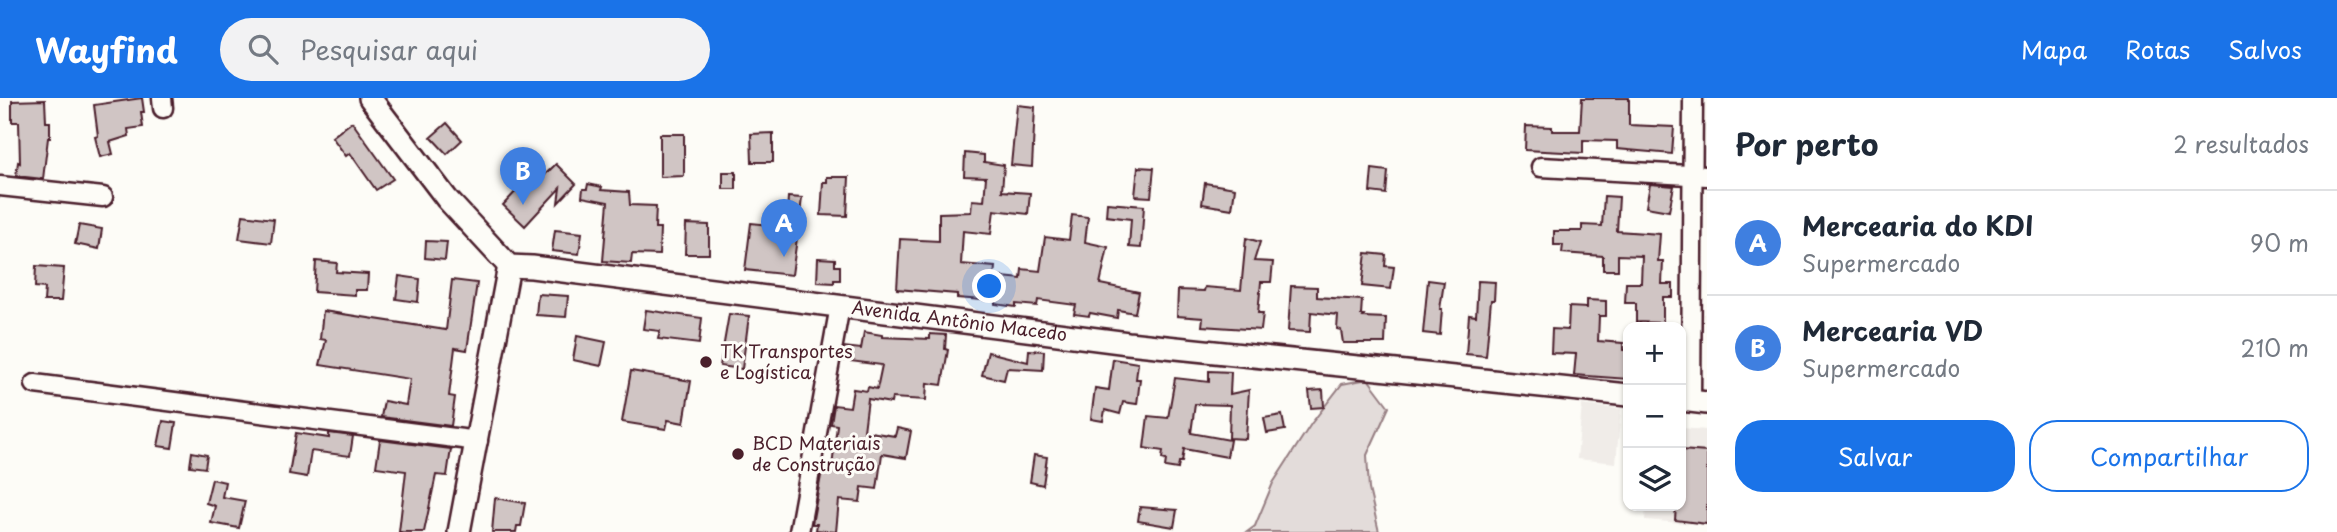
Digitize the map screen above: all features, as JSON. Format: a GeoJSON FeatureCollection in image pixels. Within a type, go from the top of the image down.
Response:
{"type":"FeatureCollection","features":[{"type":"Feature","properties":{"kind":"street"},"geometry":{"type":"LineString","coordinates":[[370,98],[447,199],[509,266],[459,532]]}},
{"type":"Feature","properties":{"kind":"street"},"geometry":{"type":"LineString","coordinates":[[1693,98],[1700,175],[1693,401]]}},
{"type":"Feature","properties":{"kind":"street"},"geometry":{"type":"LineString","coordinates":[[1541,167],[1700,175]]}},
{"type":"Feature","properties":{"kind":"street"},"geometry":{"type":"LineString","coordinates":[[0,186],[103,197]]}},
{"type":"Feature","properties":{"kind":"street","name":"Avenida Antônio Macedo"},"geometry":{"type":"LineString","coordinates":[[509,266],[545,268],[1128,343],[1623,394]]}},
{"type":"Feature","properties":{"kind":"street"},"geometry":{"type":"LineString","coordinates":[[799,532],[840,306]]}},
{"type":"Feature","properties":{"kind":"street"},"geometry":{"type":"LineString","coordinates":[[34,384],[478,440]]}},
{"type":"Feature","properties":{"kind":"shaded area"},"geometry":{"type":"Polygon","coordinates":[[[1368,379],[1389,407],[1367,455],[1369,489],[1379,532],[1247,532],[1255,526],[1273,483],[1311,424],[1342,384],[1368,379]]]}},
{"type":"Feature","properties":{"kind":"shaded area"},"geometry":{"type":"Polygon","coordinates":[[[1582,405],[1621,409],[1616,463],[1577,459],[1582,405]]]}},
{"type":"Feature","properties":{"kind":"shaded area"},"geometry":{"type":"Polygon","coordinates":[[[1686,428],[1707,430],[1707,525],[1645,520],[1646,511],[1686,511],[1686,428]]]}},
{"type":"Feature","properties":{"kind":"building"},"geometry":{"type":"Polygon","coordinates":[[[142,98],[143,127],[128,129],[129,136],[110,142],[113,154],[100,157],[95,137],[98,136],[94,105],[142,98]]]}},
{"type":"Feature","properties":{"kind":"building"},"geometry":{"type":"Polygon","coordinates":[[[1582,98],[1629,98],[1629,125],[1674,127],[1672,154],[1617,149],[1617,141],[1583,140],[1583,153],[1525,150],[1526,126],[1552,127],[1552,131],[1580,131],[1582,98]]]}},
{"type":"Feature","properties":{"kind":"building"},"geometry":{"type":"Polygon","coordinates":[[[45,100],[50,138],[43,179],[16,176],[18,162],[20,163],[19,122],[12,122],[12,101],[45,100]]]}},
{"type":"Feature","properties":{"kind":"building"},"geometry":{"type":"Polygon","coordinates":[[[1017,105],[1035,107],[1032,167],[1011,165],[1017,105]]]}},
{"type":"Feature","properties":{"kind":"building"},"geometry":{"type":"Polygon","coordinates":[[[352,122],[393,179],[376,190],[350,153],[346,156],[332,137],[352,122]]]}},
{"type":"Feature","properties":{"kind":"building"},"geometry":{"type":"Polygon","coordinates":[[[447,123],[462,140],[447,154],[431,137],[447,123]]]}},
{"type":"Feature","properties":{"kind":"building"},"geometry":{"type":"Polygon","coordinates":[[[773,133],[773,162],[752,162],[751,134],[773,133]]]}},
{"type":"Feature","properties":{"kind":"building"},"geometry":{"type":"Polygon","coordinates":[[[660,134],[684,134],[684,176],[660,177],[660,134]]]}},
{"type":"Feature","properties":{"kind":"building"},"geometry":{"type":"Polygon","coordinates":[[[965,153],[984,155],[984,162],[1004,165],[1002,191],[1030,193],[1028,214],[994,210],[991,234],[963,231],[961,264],[995,267],[994,276],[1021,279],[1022,269],[1040,271],[1045,237],[1069,240],[1072,215],[1088,217],[1085,242],[1108,247],[1100,284],[1139,292],[1135,313],[1118,310],[1117,318],[1090,313],[1089,316],[1074,314],[1076,305],[1038,300],[1037,306],[1016,304],[1016,307],[995,304],[995,301],[957,298],[957,294],[897,289],[900,239],[939,241],[939,213],[971,212],[972,200],[984,201],[986,177],[964,176],[965,153]]]}},
{"type":"Feature","properties":{"kind":"building"},"geometry":{"type":"Polygon","coordinates":[[[556,164],[576,184],[558,203],[560,188],[525,226],[503,205],[522,185],[528,191],[556,164]]]}},
{"type":"Feature","properties":{"kind":"building"},"geometry":{"type":"Polygon","coordinates":[[[1138,167],[1154,168],[1151,197],[1135,196],[1138,167]]]}},
{"type":"Feature","properties":{"kind":"building"},"geometry":{"type":"Polygon","coordinates":[[[1372,169],[1388,171],[1386,194],[1370,192],[1372,169]]]}},
{"type":"Feature","properties":{"kind":"building"},"geometry":{"type":"Polygon","coordinates":[[[723,172],[736,172],[736,189],[723,189],[723,172]]]}},
{"type":"Feature","properties":{"kind":"building"},"geometry":{"type":"Polygon","coordinates":[[[827,177],[849,177],[847,216],[821,215],[823,182],[827,182],[827,177]]]}},
{"type":"Feature","properties":{"kind":"building"},"geometry":{"type":"Polygon","coordinates":[[[1205,183],[1235,188],[1232,209],[1202,204],[1205,183]]]}},
{"type":"Feature","properties":{"kind":"building"},"geometry":{"type":"Polygon","coordinates":[[[588,184],[602,187],[601,190],[629,192],[630,205],[656,206],[655,228],[660,228],[659,255],[632,254],[631,263],[603,261],[608,202],[582,197],[583,189],[587,189],[588,184]]]}},
{"type":"Feature","properties":{"kind":"building"},"geometry":{"type":"Polygon","coordinates":[[[1650,184],[1674,186],[1669,211],[1646,207],[1650,184]]]}},
{"type":"Feature","properties":{"kind":"building"},"geometry":{"type":"Polygon","coordinates":[[[1604,196],[1619,197],[1617,231],[1660,234],[1658,261],[1663,261],[1662,284],[1673,284],[1673,297],[1663,297],[1663,322],[1636,322],[1636,303],[1625,303],[1626,283],[1641,283],[1642,256],[1618,255],[1618,270],[1603,270],[1603,256],[1562,253],[1563,245],[1554,245],[1554,231],[1582,231],[1582,225],[1602,226],[1604,196]]]}},
{"type":"Feature","properties":{"kind":"building"},"geometry":{"type":"Polygon","coordinates":[[[788,197],[802,198],[800,214],[787,213],[788,197]]]}},
{"type":"Feature","properties":{"kind":"building"},"geometry":{"type":"Polygon","coordinates":[[[1107,203],[1144,206],[1141,248],[1129,247],[1131,219],[1106,216],[1107,203]]]}},
{"type":"Feature","properties":{"kind":"building"},"geometry":{"type":"Polygon","coordinates":[[[243,215],[274,219],[271,243],[239,239],[243,215]]]}},
{"type":"Feature","properties":{"kind":"building"},"geometry":{"type":"Polygon","coordinates":[[[751,223],[789,227],[788,237],[797,238],[792,275],[745,270],[751,223]]]}},
{"type":"Feature","properties":{"kind":"building"},"geometry":{"type":"Polygon","coordinates":[[[686,224],[709,225],[709,254],[685,254],[686,224]]]}},
{"type":"Feature","properties":{"kind":"building"},"geometry":{"type":"Polygon","coordinates":[[[79,225],[102,229],[99,249],[75,244],[79,225]]]}},
{"type":"Feature","properties":{"kind":"building"},"geometry":{"type":"Polygon","coordinates":[[[555,230],[582,233],[579,254],[552,251],[555,230]]]}},
{"type":"Feature","properties":{"kind":"building"},"geometry":{"type":"Polygon","coordinates":[[[1246,238],[1260,242],[1254,261],[1273,262],[1271,282],[1261,282],[1258,313],[1263,313],[1261,330],[1202,326],[1203,318],[1177,316],[1178,290],[1204,291],[1205,287],[1241,290],[1246,238]]]}},
{"type":"Feature","properties":{"kind":"building"},"geometry":{"type":"Polygon","coordinates":[[[426,241],[447,242],[445,260],[425,258],[426,241]]]}},
{"type":"Feature","properties":{"kind":"building"},"geometry":{"type":"Polygon","coordinates":[[[1366,253],[1386,255],[1385,266],[1394,267],[1391,289],[1362,286],[1366,253]]]}},
{"type":"Feature","properties":{"kind":"building"},"geometry":{"type":"Polygon","coordinates":[[[818,258],[835,259],[835,266],[840,266],[840,280],[834,280],[834,283],[817,282],[818,258]]]}},
{"type":"Feature","properties":{"kind":"building"},"geometry":{"type":"Polygon","coordinates":[[[316,261],[337,263],[336,272],[368,274],[367,290],[355,290],[355,295],[314,292],[316,261]]]}},
{"type":"Feature","properties":{"kind":"building"},"geometry":{"type":"Polygon","coordinates":[[[36,266],[64,268],[61,301],[44,301],[45,288],[35,287],[36,266]]]}},
{"type":"Feature","properties":{"kind":"building"},"geometry":{"type":"Polygon","coordinates":[[[399,276],[420,279],[418,302],[396,299],[399,276]]]}},
{"type":"Feature","properties":{"kind":"building"},"geometry":{"type":"Polygon","coordinates":[[[452,280],[477,283],[467,350],[455,348],[449,396],[455,397],[451,426],[381,417],[384,401],[406,405],[410,379],[320,365],[326,340],[320,339],[323,311],[446,330],[452,280]]]}},
{"type":"Feature","properties":{"kind":"building"},"geometry":{"type":"Polygon","coordinates":[[[1428,280],[1444,282],[1440,335],[1423,333],[1428,280]]]}},
{"type":"Feature","properties":{"kind":"building"},"geometry":{"type":"Polygon","coordinates":[[[1478,281],[1495,282],[1486,356],[1466,354],[1469,315],[1476,316],[1478,281]]]}},
{"type":"Feature","properties":{"kind":"building"},"geometry":{"type":"Polygon","coordinates":[[[1291,286],[1317,287],[1317,297],[1362,300],[1363,317],[1386,318],[1385,343],[1343,343],[1341,330],[1337,329],[1338,315],[1311,312],[1310,332],[1288,331],[1291,286]]]}},
{"type":"Feature","properties":{"kind":"building"},"geometry":{"type":"Polygon","coordinates":[[[538,294],[568,296],[566,317],[536,315],[538,294]]]}},
{"type":"Feature","properties":{"kind":"building"},"geometry":{"type":"Polygon","coordinates":[[[1587,300],[1606,301],[1606,316],[1599,316],[1598,341],[1623,343],[1623,379],[1574,375],[1576,354],[1551,353],[1552,329],[1568,330],[1569,307],[1587,308],[1587,300]]]}},
{"type":"Feature","properties":{"kind":"building"},"geometry":{"type":"Polygon","coordinates":[[[646,310],[702,318],[699,344],[658,339],[660,331],[643,329],[646,310]]]}},
{"type":"Feature","properties":{"kind":"building"},"geometry":{"type":"Polygon","coordinates":[[[729,314],[749,316],[742,369],[720,366],[729,314]]]}},
{"type":"Feature","properties":{"kind":"building"},"geometry":{"type":"Polygon","coordinates":[[[864,332],[882,337],[930,339],[930,334],[946,335],[945,349],[948,350],[942,385],[927,383],[926,400],[892,398],[891,403],[868,399],[864,431],[895,436],[897,428],[911,431],[906,458],[882,454],[877,489],[862,487],[860,502],[839,500],[836,532],[816,530],[817,524],[812,524],[823,465],[832,467],[837,425],[831,424],[834,405],[850,407],[853,389],[877,389],[882,365],[842,360],[844,347],[861,349],[864,332]]]}},
{"type":"Feature","properties":{"kind":"building"},"geometry":{"type":"Polygon","coordinates":[[[577,336],[606,342],[601,366],[573,360],[577,336]]]}},
{"type":"Feature","properties":{"kind":"building"},"geometry":{"type":"Polygon","coordinates":[[[1029,350],[1044,351],[1043,370],[1007,368],[1004,380],[982,375],[988,352],[1028,362],[1029,350]]]}},
{"type":"Feature","properties":{"kind":"building"},"geometry":{"type":"Polygon","coordinates":[[[1113,359],[1138,363],[1136,379],[1140,379],[1137,404],[1123,402],[1120,414],[1105,410],[1103,421],[1091,419],[1095,388],[1109,390],[1113,359]]]}},
{"type":"Feature","properties":{"kind":"building"},"geometry":{"type":"Polygon","coordinates":[[[631,371],[691,381],[684,423],[668,420],[666,429],[622,422],[631,371]]]}},
{"type":"Feature","properties":{"kind":"building"},"geometry":{"type":"Polygon","coordinates":[[[1209,371],[1231,372],[1230,394],[1249,390],[1246,439],[1229,438],[1230,405],[1195,404],[1191,433],[1230,440],[1227,457],[1184,449],[1178,469],[1165,467],[1163,451],[1144,448],[1148,416],[1168,418],[1175,378],[1209,382],[1209,371]]]}},
{"type":"Feature","properties":{"kind":"building"},"geometry":{"type":"Polygon","coordinates":[[[1323,390],[1324,407],[1311,408],[1309,391],[1323,390]]]}},
{"type":"Feature","properties":{"kind":"building"},"geometry":{"type":"Polygon","coordinates":[[[1282,415],[1285,430],[1267,433],[1264,418],[1282,415]]]}},
{"type":"Feature","properties":{"kind":"building"},"geometry":{"type":"Polygon","coordinates":[[[163,421],[176,423],[172,448],[158,446],[163,421]]]}},
{"type":"Feature","properties":{"kind":"building"},"geometry":{"type":"Polygon","coordinates":[[[296,433],[329,438],[329,433],[353,436],[350,456],[311,451],[307,477],[289,474],[296,433]]]}},
{"type":"Feature","properties":{"kind":"building"},"geometry":{"type":"Polygon","coordinates":[[[380,440],[451,449],[447,476],[436,475],[424,532],[399,532],[406,471],[376,467],[380,440]]]}},
{"type":"Feature","properties":{"kind":"building"},"geometry":{"type":"Polygon","coordinates":[[[1686,450],[1707,452],[1707,524],[1675,520],[1676,511],[1686,511],[1686,450]]]}},
{"type":"Feature","properties":{"kind":"building"},"geometry":{"type":"Polygon","coordinates":[[[192,452],[207,455],[205,468],[190,466],[192,452]]]}},
{"type":"Feature","properties":{"kind":"building"},"geometry":{"type":"Polygon","coordinates":[[[1034,455],[1047,457],[1043,485],[1030,482],[1034,455]]]}},
{"type":"Feature","properties":{"kind":"building"},"geometry":{"type":"Polygon","coordinates":[[[212,479],[225,482],[222,497],[245,501],[239,528],[211,523],[215,506],[206,503],[212,479]]]}},
{"type":"Feature","properties":{"kind":"building"},"geometry":{"type":"Polygon","coordinates":[[[495,498],[525,503],[521,526],[517,526],[516,532],[492,532],[495,498]]]}},
{"type":"Feature","properties":{"kind":"building"},"geometry":{"type":"Polygon","coordinates":[[[1140,507],[1177,510],[1174,527],[1138,521],[1140,507]]]}},
{"type":"Feature","properties":{"kind":"place","name":"Mercearia VD"},"geometry":{"type":"Point","coordinates":[523,205]}},
{"type":"Feature","properties":{"kind":"place","name":"Mercearia do KDI"},"geometry":{"type":"Point","coordinates":[784,257]}},
{"type":"Feature","properties":{"kind":"place","name":"TK Transportes e Logística"},"geometry":{"type":"Point","coordinates":[706,362]}},
{"type":"Feature","properties":{"kind":"place","name":"BCD Materiais de Construção"},"geometry":{"type":"Point","coordinates":[738,454]}}]}
